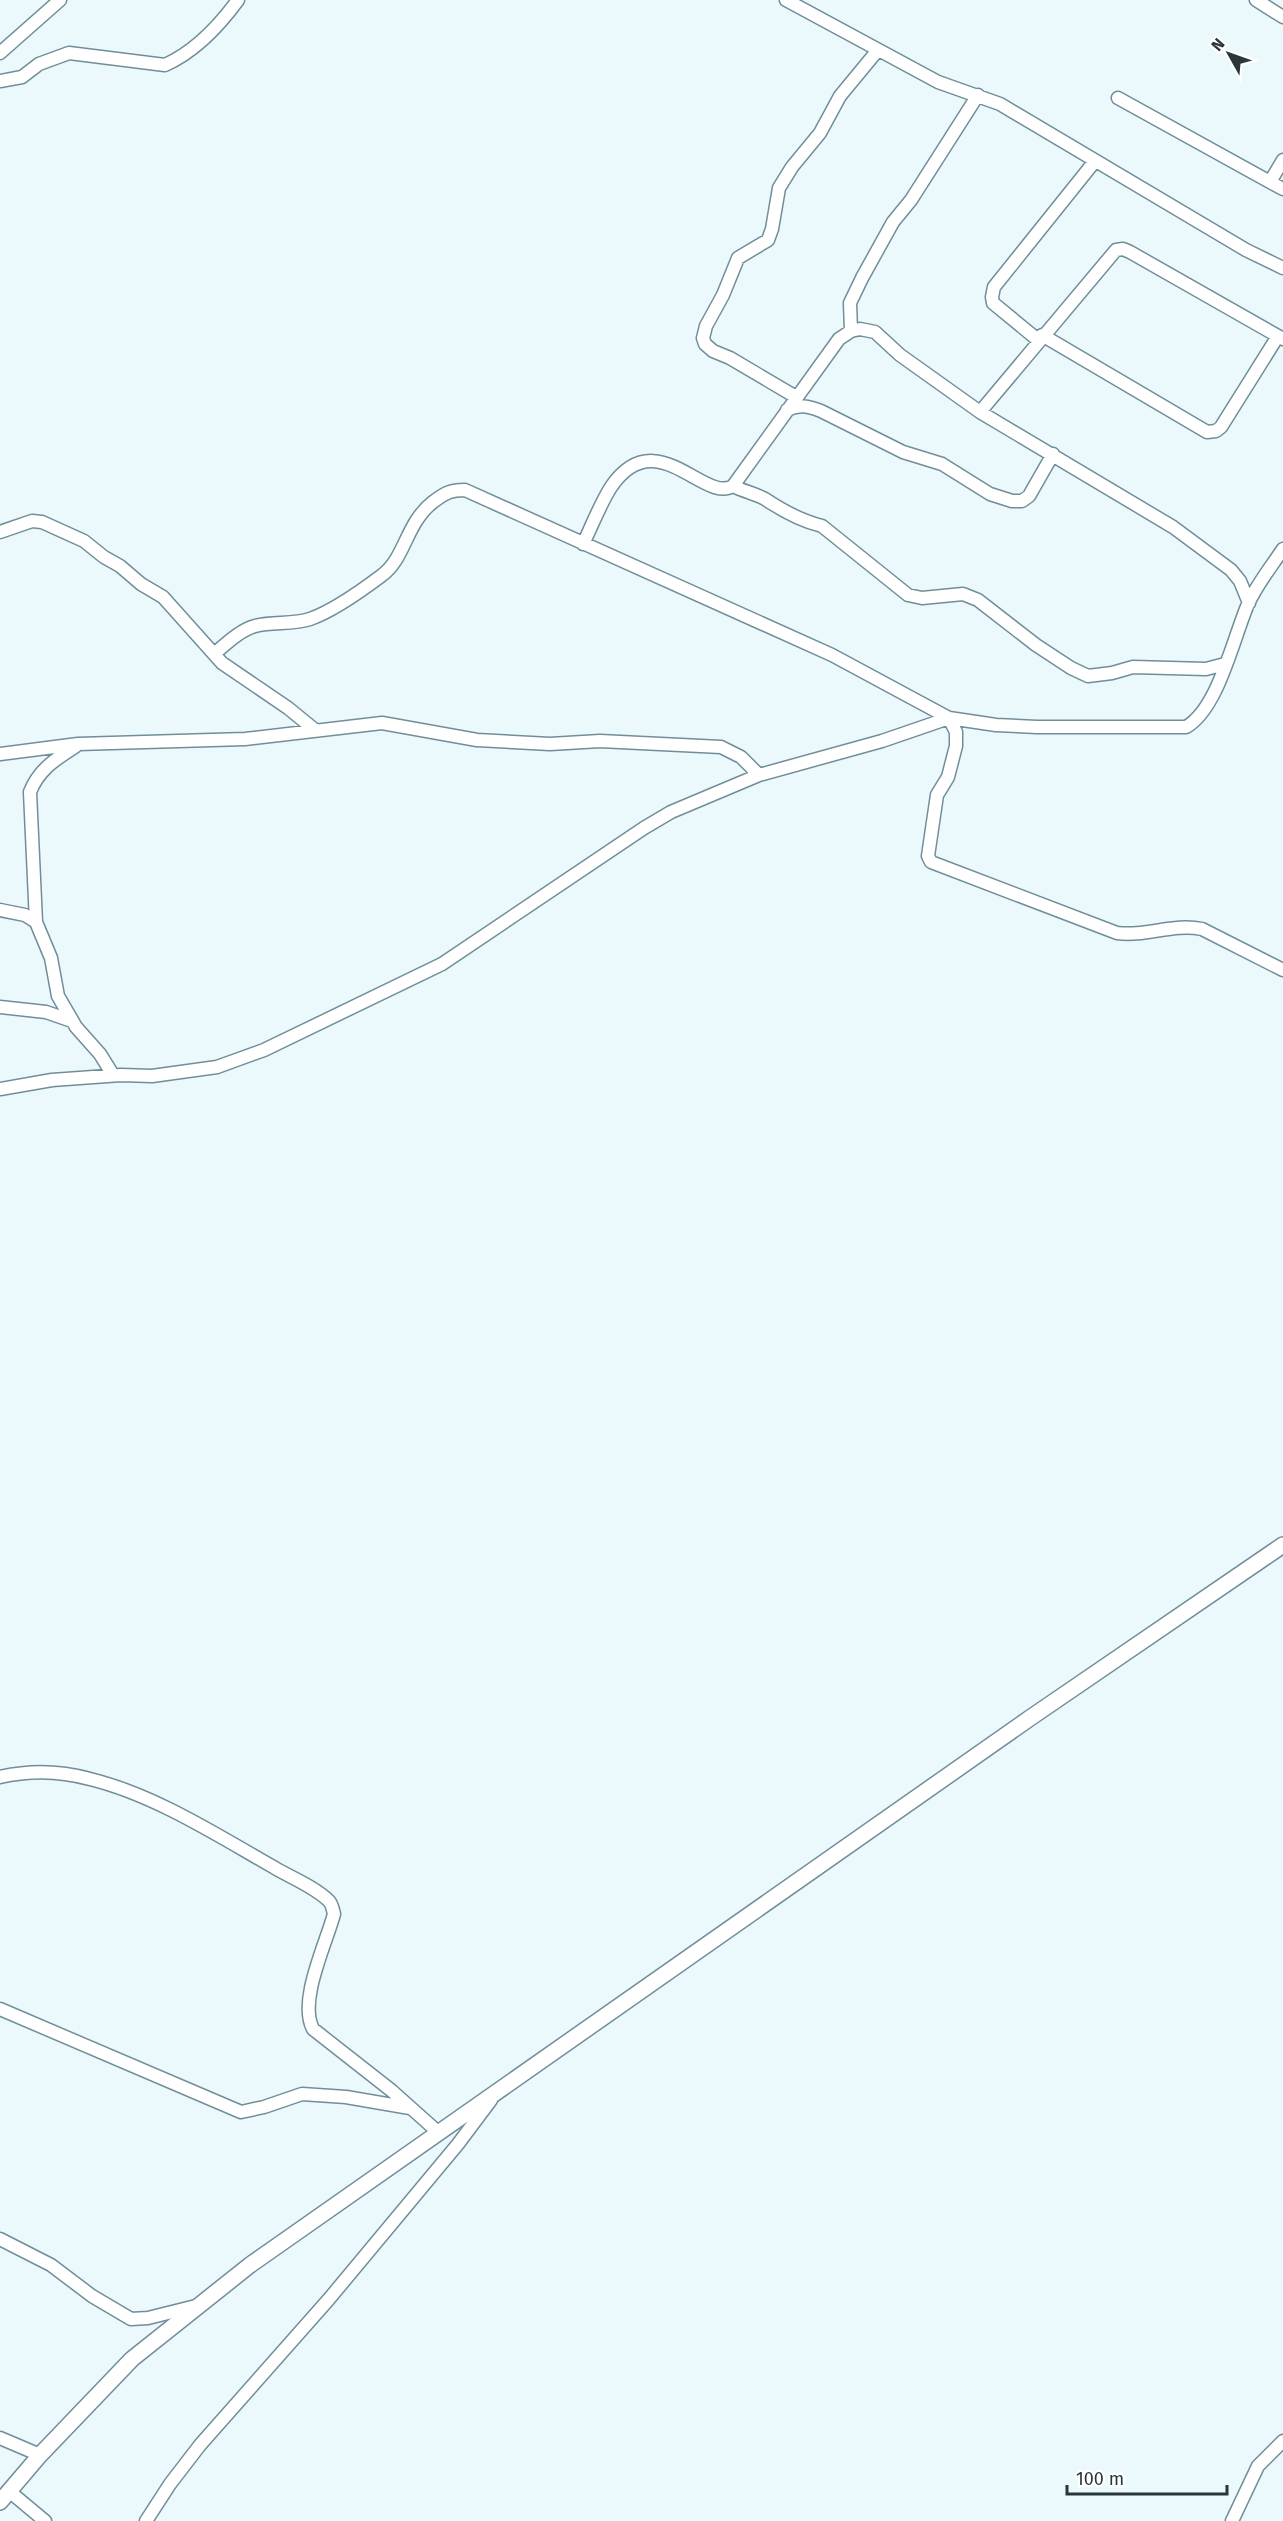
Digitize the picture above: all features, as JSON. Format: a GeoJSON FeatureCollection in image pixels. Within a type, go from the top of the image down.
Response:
{"type":"FeatureCollection","features":[{"type":"Feature","properties":{"kind":"main road"},"geometry":{"type":"LineString","coordinates":[[5,2496],[112,2378],[158,2336],[250,2265],[1040,1712],[1283,1545]]}},
{"type":"Feature","properties":{"kind":"street"},"geometry":{"type":"LineString","coordinates":[[0,53],[60,0]]}},
{"type":"Feature","properties":{"kind":"street"},"geometry":{"type":"LineString","coordinates":[[0,81],[22,77],[39,64],[69,53],[165,65],[177,60],[207,36],[238,0]]}},
{"type":"Feature","properties":{"kind":"street"},"geometry":{"type":"LineString","coordinates":[[1256,0],[1283,17]]}},
{"type":"Feature","properties":{"kind":"street"},"geometry":{"type":"LineString","coordinates":[[791,1],[938,82],[1000,104],[1246,250],[1283,268]]}},
{"type":"Feature","properties":{"kind":"street"},"geometry":{"type":"LineString","coordinates":[[796,397],[730,358],[713,351],[705,344],[703,338],[738,258],[768,240],[772,230],[779,188],[792,166],[820,133],[840,96],[878,50]]}},
{"type":"Feature","properties":{"kind":"street"},"geometry":{"type":"LineString","coordinates":[[851,331],[850,303],[862,278],[893,222],[911,200],[978,95]]}},
{"type":"Feature","properties":{"kind":"street"},"geometry":{"type":"LineString","coordinates":[[1118,98],[1283,189]]}},
{"type":"Feature","properties":{"kind":"street"},"geometry":{"type":"LineString","coordinates":[[1270,182],[1283,160]]}},
{"type":"Feature","properties":{"kind":"street"},"geometry":{"type":"LineString","coordinates":[[980,412],[1040,338],[1108,257],[1116,250],[1123,249],[1281,338],[1221,427],[1216,431],[1207,432],[1040,338],[993,303],[994,287],[1095,161]]}},
{"type":"Feature","properties":{"kind":"street"},"geometry":{"type":"LineString","coordinates":[[733,486],[839,339],[851,331],[860,329],[875,332],[900,355],[980,412],[1173,527],[1231,570],[1240,581],[1249,603]]}},
{"type":"Feature","properties":{"kind":"street"},"geometry":{"type":"LineString","coordinates":[[787,410],[797,406],[807,406],[821,411],[903,452],[942,464],[990,494],[1012,501],[1022,501],[1029,496],[1053,454]]}},
{"type":"Feature","properties":{"kind":"street"},"geometry":{"type":"LineString","coordinates":[[583,544],[612,486],[627,470],[638,464],[653,461],[669,462],[718,489],[733,486],[763,498],[775,507],[809,523],[822,526],[908,595],[922,598],[963,594],[978,600],[1036,645],[1071,668],[1088,676],[1133,667],[1206,669],[1225,664]]}},
{"type":"Feature","properties":{"kind":"street"},"geometry":{"type":"LineString","coordinates":[[214,654],[242,632],[256,626],[308,620],[330,609],[383,575],[400,553],[411,527],[422,512],[449,490],[465,490],[832,655],[949,718],[996,725],[1186,727],[1200,717],[1210,701],[1249,603],[1271,563],[1283,549]]}},
{"type":"Feature","properties":{"kind":"street"},"geometry":{"type":"LineString","coordinates":[[0,532],[32,521],[42,522],[75,535],[120,566],[141,584],[163,597],[222,663],[288,708],[315,730]]}},
{"type":"Feature","properties":{"kind":"street"},"geometry":{"type":"LineString","coordinates":[[0,1089],[52,1080],[113,1075],[152,1076],[218,1066],[264,1050],[442,964],[644,828],[689,804],[759,775],[882,741],[949,718]]}},
{"type":"Feature","properties":{"kind":"street"},"geometry":{"type":"LineString","coordinates":[[949,718],[956,732],[956,746],[948,777],[937,795],[928,856],[931,862],[1117,933],[1133,935],[1188,926],[1202,929],[1283,970]]}},
{"type":"Feature","properties":{"kind":"street"},"geometry":{"type":"LineString","coordinates":[[0,754],[78,744],[245,738],[382,723],[477,740],[550,744],[600,741],[721,747],[741,756],[759,775]]}},
{"type":"Feature","properties":{"kind":"street"},"geometry":{"type":"LineString","coordinates":[[78,744],[46,766],[36,778],[30,792],[36,922],[51,958],[58,996],[72,1021],[100,1054],[113,1075]]}},
{"type":"Feature","properties":{"kind":"street"},"geometry":{"type":"LineString","coordinates":[[0,910],[25,915],[36,922]]}},
{"type":"Feature","properties":{"kind":"street"},"geometry":{"type":"LineString","coordinates":[[0,1007],[46,1012],[72,1021]]}},
{"type":"Feature","properties":{"kind":"street"},"geometry":{"type":"LineString","coordinates":[[0,1777],[36,1772],[62,1773],[92,1779],[128,1792],[222,1838],[331,1902],[334,1914],[310,1994],[308,2018],[313,2029],[439,2133]]}},
{"type":"Feature","properties":{"kind":"street"},"geometry":{"type":"LineString","coordinates":[[0,2009],[241,2112],[302,2094],[346,2097],[411,2108]]}},
{"type":"Feature","properties":{"kind":"street"},"geometry":{"type":"LineString","coordinates":[[146,2521],[200,2445],[329,2299],[458,2144],[495,2094]]}},
{"type":"Feature","properties":{"kind":"street"},"geometry":{"type":"LineString","coordinates":[[0,2239],[51,2265],[92,2296],[131,2319],[148,2318],[196,2306]]}},
{"type":"Feature","properties":{"kind":"street"},"geometry":{"type":"LineString","coordinates":[[0,2438],[40,2455]]}},
{"type":"Feature","properties":{"kind":"street"},"geometry":{"type":"LineString","coordinates":[[1232,2521],[1258,2466],[1283,2441]]}},
{"type":"Feature","properties":{"kind":"street"},"geometry":{"type":"LineString","coordinates":[[5,2496],[45,2521]]}}]}
